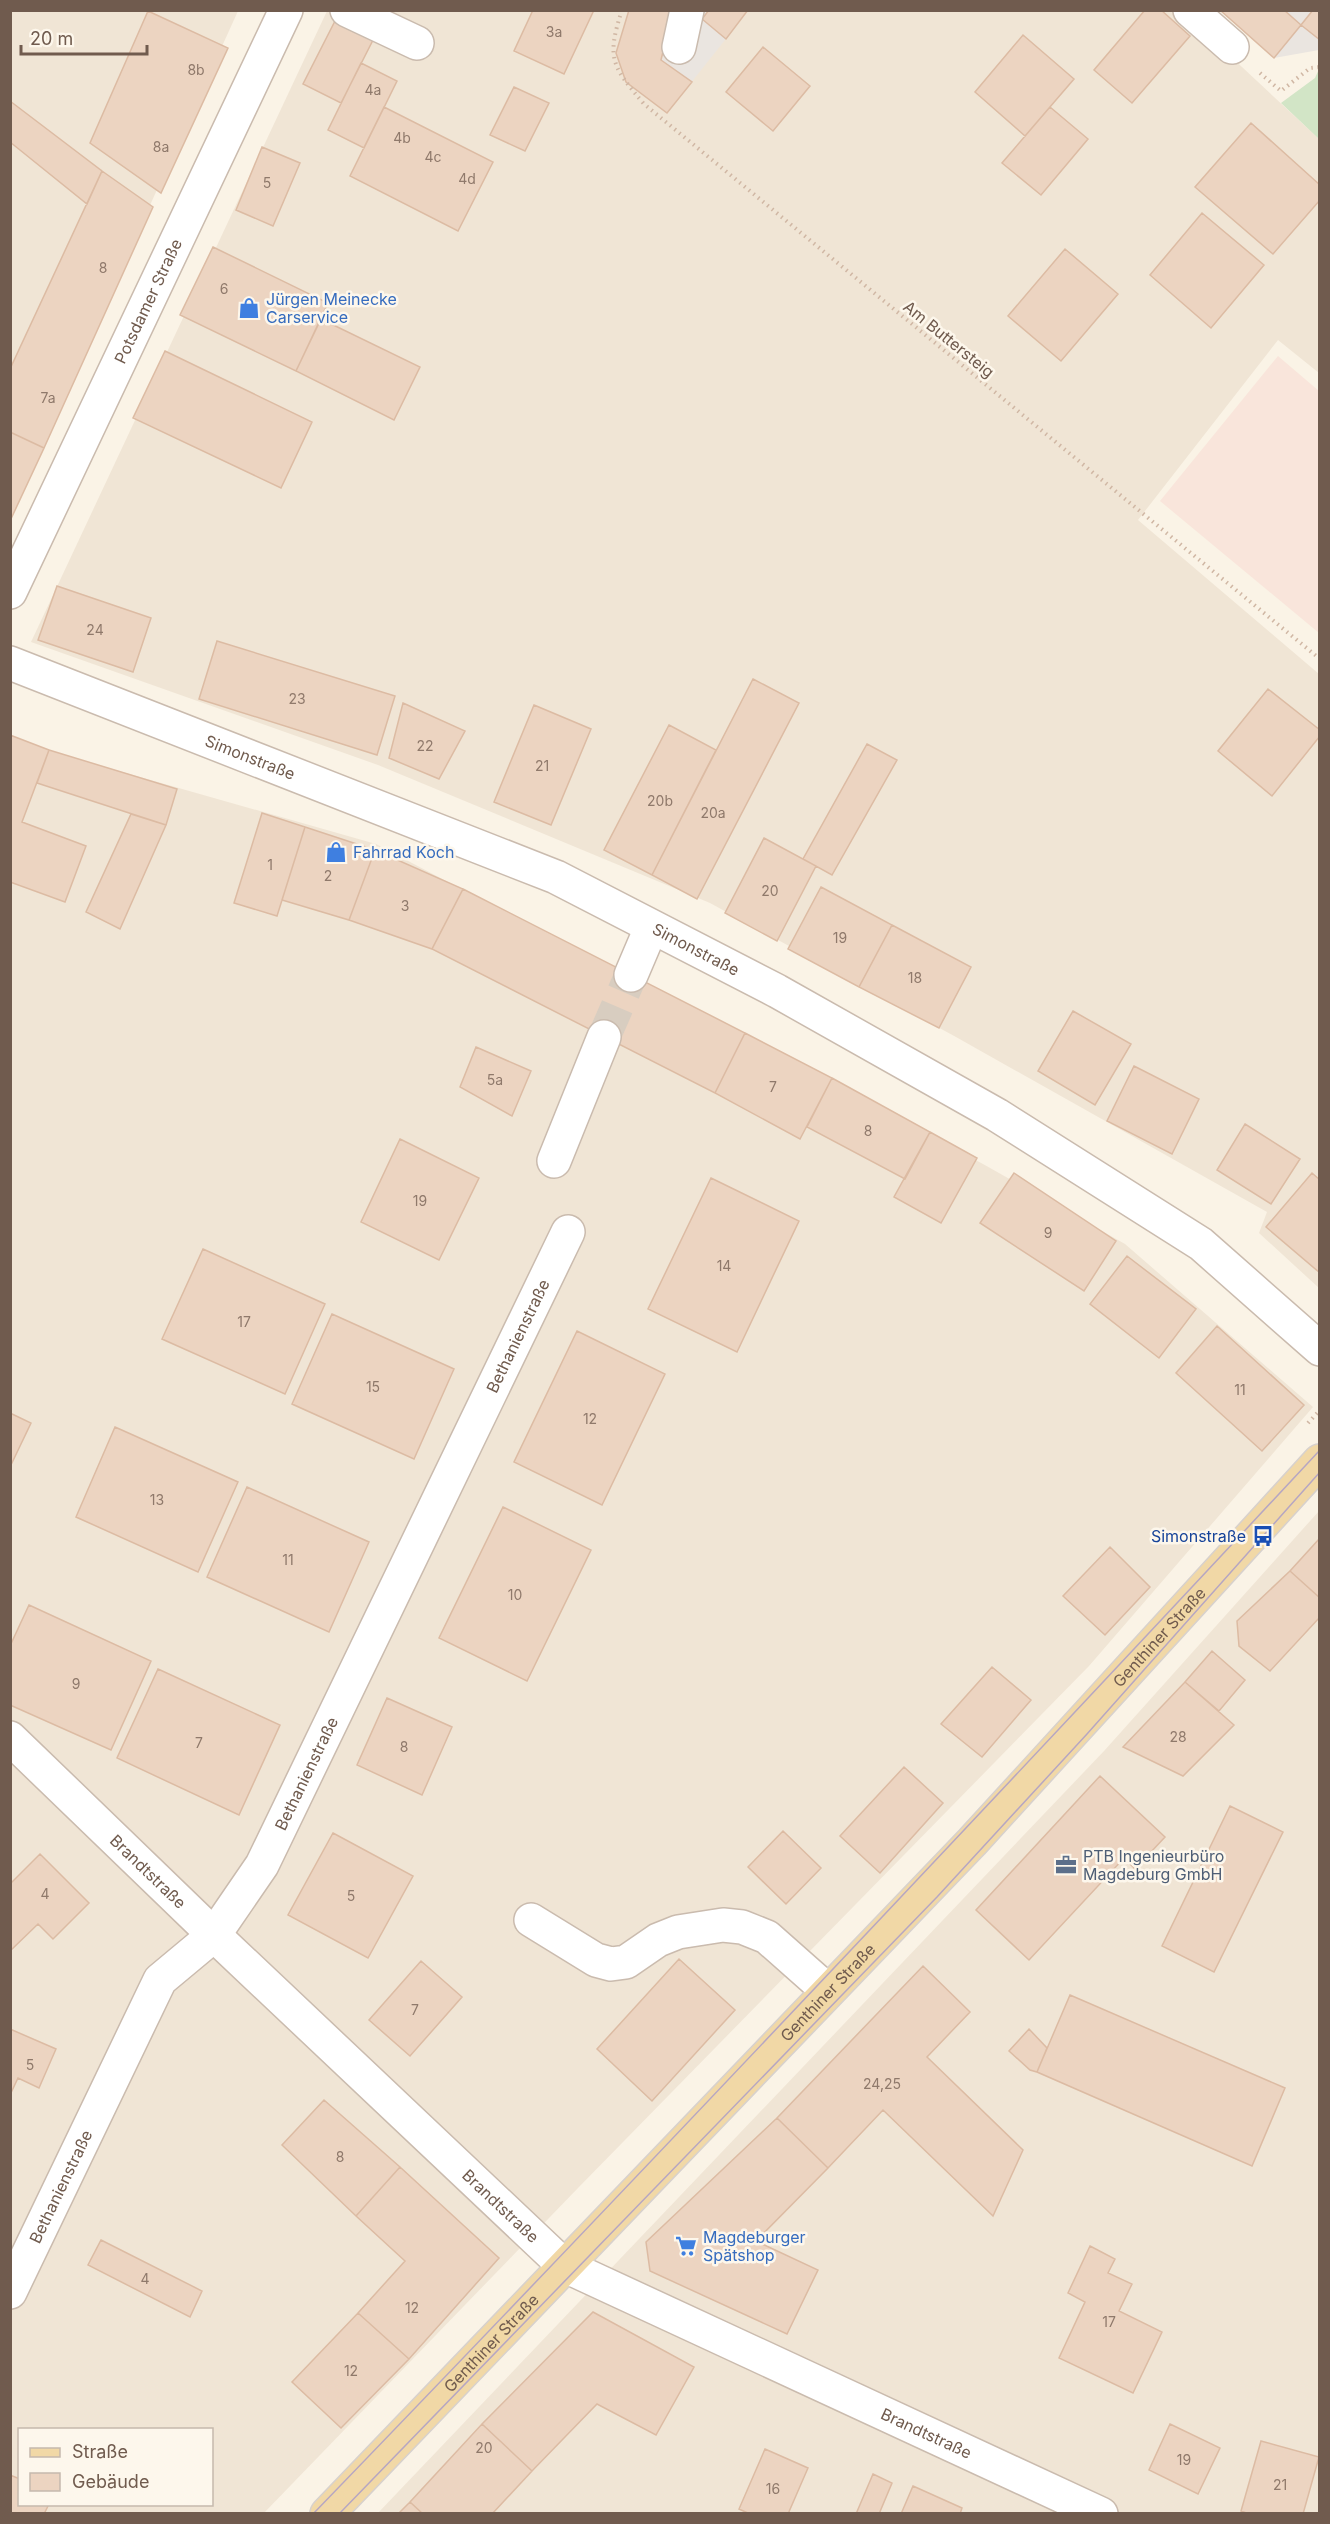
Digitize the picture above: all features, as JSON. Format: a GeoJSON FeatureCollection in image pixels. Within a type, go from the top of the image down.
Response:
{"type":"FeatureCollection","features":[{"type":"Feature","properties":{"kind":"main road","name":"Genthiner Straße"},"geometry":{"type":"LineString","coordinates":[[327,2514],[972,1842],[1320,1461]]}},
{"type":"Feature","properties":{"kind":"street","name":"Potsdamer Straße"},"geometry":{"type":"LineString","coordinates":[[10,592],[286,10]]}},
{"type":"Feature","properties":{"kind":"street"},"geometry":{"type":"LineString","coordinates":[[347,10],[417,43]]}},
{"type":"Feature","properties":{"kind":"street"},"geometry":{"type":"LineString","coordinates":[[679,47],[687,10]]}},
{"type":"Feature","properties":{"kind":"street"},"geometry":{"type":"LineString","coordinates":[[1190,10],[1232,47]]}},
{"type":"Feature","properties":{"kind":"street","name":"Simonstraße"},"geometry":{"type":"LineString","coordinates":[[10,663],[556,877],[777,991],[997,1115],[1201,1244],[1320,1349]]}},
{"type":"Feature","properties":{"kind":"street"},"geometry":{"type":"LineString","coordinates":[[631,975],[651,928]]}},
{"type":"Feature","properties":{"kind":"street"},"geometry":{"type":"LineString","coordinates":[[554,1161],[604,1037]]}},
{"type":"Feature","properties":{"kind":"street","name":"Bethanienstraße"},"geometry":{"type":"LineString","coordinates":[[10,2292],[160,1980],[214,1935],[262,1865],[568,1232]]}},
{"type":"Feature","properties":{"kind":"street","name":"Brandtstraße"},"geometry":{"type":"LineString","coordinates":[[10,1738],[214,1935],[565,2264],[1101,2514]]}},
{"type":"Feature","properties":{"kind":"street"},"geometry":{"type":"LineString","coordinates":[[531,1920],[596,1960],[611,1964],[626,1962],[658,1940],[678,1932],[723,1925],[742,1927],[766,1937],[828,1991]]}},
{"type":"Feature","properties":{"kind":"path","name":"Am Buttersteig"},"geometry":{"type":"LineString","coordinates":[[622,10],[613,36],[612,58],[626,82],[644,104],[1320,659]]}},
{"type":"Feature","properties":{"kind":"path"},"geometry":{"type":"LineString","coordinates":[[1232,47],[1281,91],[1310,68],[1320,67]]}},
{"type":"Feature","properties":{"kind":"shaded area"},"geometry":{"type":"Polygon","coordinates":[[[11,11],[238,11],[11,512],[11,11]]]}},
{"type":"Feature","properties":{"kind":"shaded area"},"geometry":{"type":"Polygon","coordinates":[[[327,11],[1182,11],[1319,139],[1319,373],[1278,340],[1138,520],[1319,674],[1319,1288],[1259,1233],[1267,1212],[956,1037],[710,903],[378,765],[31,642],[327,11]]]}},
{"type":"Feature","properties":{"kind":"shaded area"},"geometry":{"type":"Polygon","coordinates":[[[629,11],[748,11],[667,113],[632,84],[616,53],[629,11]]]}},
{"type":"Feature","properties":{"kind":"shaded area"},"geometry":{"type":"Polygon","coordinates":[[[1220,11],[1319,11],[1319,50],[1274,58],[1220,11]]]}},
{"type":"Feature","properties":{"kind":"shaded area"},"geometry":{"type":"Polygon","coordinates":[[[1278,356],[1319,391],[1319,633],[1160,501],[1278,356]]]}},
{"type":"Feature","properties":{"kind":"shaded area"},"geometry":{"type":"Polygon","coordinates":[[[10,740],[376,844],[983,1164],[1125,1244],[1313,1407],[1089,1666],[578,2188],[264,2513],[11,2513],[10,740]]]}},
{"type":"Feature","properties":{"kind":"shaded area"},"geometry":{"type":"Polygon","coordinates":[[[1319,1511],[1319,2513],[377,2514],[1104,1751],[1319,1511]]]}},
{"type":"Feature","properties":{"kind":"green space"},"geometry":{"type":"Polygon","coordinates":[[[1319,69],[1319,139],[1281,103],[1315,78],[1319,69]]]}},
{"type":"Feature","properties":{"kind":"building"},"geometry":{"type":"Polygon","coordinates":[[[533,10],[594,10],[564,74],[514,51],[533,10]]]}},
{"type":"Feature","properties":{"kind":"building"},"geometry":{"type":"Polygon","coordinates":[[[629,10],[673,10],[661,60],[692,82],[667,113],[626,82],[616,53],[629,10]]]}},
{"type":"Feature","properties":{"kind":"building"},"geometry":{"type":"Polygon","coordinates":[[[709,10],[748,10],[726,39],[702,19],[709,10]]]}},
{"type":"Feature","properties":{"kind":"building"},"geometry":{"type":"Polygon","coordinates":[[[1145,10],[1161,10],[1190,36],[1132,103],[1094,70],[1145,10]]]}},
{"type":"Feature","properties":{"kind":"building"},"geometry":{"type":"Polygon","coordinates":[[[1220,10],[1284,10],[1301,25],[1274,58],[1220,10]]]}},
{"type":"Feature","properties":{"kind":"building"},"geometry":{"type":"Polygon","coordinates":[[[1313,10],[1320,10],[1320,40],[1301,25],[1313,10]]]}},
{"type":"Feature","properties":{"kind":"building"},"geometry":{"type":"Polygon","coordinates":[[[148,11],[228,48],[161,193],[90,143],[148,11]]]}},
{"type":"Feature","properties":{"kind":"building"},"geometry":{"type":"Polygon","coordinates":[[[335,21],[373,40],[341,103],[303,84],[335,21]]]}},
{"type":"Feature","properties":{"kind":"building"},"geometry":{"type":"Polygon","coordinates":[[[1023,35],[1074,79],[1025,136],[975,92],[1023,35]]]}},
{"type":"Feature","properties":{"kind":"building"},"geometry":{"type":"Polygon","coordinates":[[[763,47],[810,86],[773,131],[726,92],[763,47]]]}},
{"type":"Feature","properties":{"kind":"building"},"geometry":{"type":"Polygon","coordinates":[[[361,63],[397,81],[364,148],[328,130],[361,63]]]}},
{"type":"Feature","properties":{"kind":"building"},"geometry":{"type":"Polygon","coordinates":[[[514,87],[549,103],[525,151],[490,135],[514,87]]]}},
{"type":"Feature","properties":{"kind":"building"},"geometry":{"type":"Polygon","coordinates":[[[10,101],[102,171],[87,204],[10,142],[10,101]]]}},
{"type":"Feature","properties":{"kind":"building"},"geometry":{"type":"Polygon","coordinates":[[[384,107],[493,162],[458,231],[350,176],[384,107]]]}},
{"type":"Feature","properties":{"kind":"building"},"geometry":{"type":"Polygon","coordinates":[[[1050,107],[1088,139],[1041,195],[1002,163],[1050,107]]]}},
{"type":"Feature","properties":{"kind":"building"},"geometry":{"type":"Polygon","coordinates":[[[1251,123],[1320,185],[1320,200],[1273,254],[1195,187],[1251,123]]]}},
{"type":"Feature","properties":{"kind":"building"},"geometry":{"type":"Polygon","coordinates":[[[262,147],[300,163],[273,226],[236,210],[262,147]]]}},
{"type":"Feature","properties":{"kind":"building"},"geometry":{"type":"Polygon","coordinates":[[[102,171],[153,207],[44,448],[10,432],[10,369],[102,171]]]}},
{"type":"Feature","properties":{"kind":"building"},"geometry":{"type":"Polygon","coordinates":[[[1202,213],[1264,265],[1211,328],[1150,275],[1202,213]]]}},
{"type":"Feature","properties":{"kind":"building"},"geometry":{"type":"Polygon","coordinates":[[[213,247],[328,303],[296,371],[180,315],[213,247]]]}},
{"type":"Feature","properties":{"kind":"building"},"geometry":{"type":"Polygon","coordinates":[[[1065,249],[1118,294],[1061,361],[1008,316],[1065,249]]]}},
{"type":"Feature","properties":{"kind":"building"},"geometry":{"type":"Polygon","coordinates":[[[321,319],[420,367],[394,420],[296,371],[321,319]]]}},
{"type":"Feature","properties":{"kind":"building"},"geometry":{"type":"Polygon","coordinates":[[[165,351],[312,422],[281,488],[133,418],[165,351]]]}},
{"type":"Feature","properties":{"kind":"building"},"geometry":{"type":"Polygon","coordinates":[[[10,432],[44,448],[10,521],[10,432]]]}},
{"type":"Feature","properties":{"kind":"building"},"geometry":{"type":"Polygon","coordinates":[[[57,586],[151,618],[133,672],[38,640],[57,586]]]}},
{"type":"Feature","properties":{"kind":"building"},"geometry":{"type":"Polygon","coordinates":[[[217,641],[395,696],[377,755],[199,699],[217,641]]]}},
{"type":"Feature","properties":{"kind":"building"},"geometry":{"type":"Polygon","coordinates":[[[753,679],[799,703],[697,899],[652,875],[753,679]]]}},
{"type":"Feature","properties":{"kind":"building"},"geometry":{"type":"Polygon","coordinates":[[[1268,689],[1320,730],[1320,736],[1272,796],[1218,751],[1268,689]]]}},
{"type":"Feature","properties":{"kind":"building"},"geometry":{"type":"Polygon","coordinates":[[[403,703],[465,731],[439,779],[389,758],[403,703]]]}},
{"type":"Feature","properties":{"kind":"building"},"geometry":{"type":"Polygon","coordinates":[[[534,705],[591,729],[551,825],[494,802],[534,705]]]}},
{"type":"Feature","properties":{"kind":"building"},"geometry":{"type":"Polygon","coordinates":[[[669,725],[716,750],[652,875],[604,850],[669,725]]]}},
{"type":"Feature","properties":{"kind":"building"},"geometry":{"type":"Polygon","coordinates":[[[10,735],[49,750],[22,822],[86,846],[65,902],[10,882],[10,735]]]}},
{"type":"Feature","properties":{"kind":"building"},"geometry":{"type":"Polygon","coordinates":[[[867,744],[897,760],[832,875],[803,859],[867,744]]]}},
{"type":"Feature","properties":{"kind":"building"},"geometry":{"type":"Polygon","coordinates":[[[49,750],[177,789],[166,825],[37,783],[49,750]]]}},
{"type":"Feature","properties":{"kind":"building"},"geometry":{"type":"Polygon","coordinates":[[[262,813],[305,827],[277,916],[234,903],[262,813]]]}},
{"type":"Feature","properties":{"kind":"building"},"geometry":{"type":"Polygon","coordinates":[[[131,814],[166,825],[120,929],[86,912],[131,814]]]}},
{"type":"Feature","properties":{"kind":"building"},"geometry":{"type":"Polygon","coordinates":[[[305,827],[375,850],[349,920],[282,900],[305,827]]]}},
{"type":"Feature","properties":{"kind":"building"},"geometry":{"type":"Polygon","coordinates":[[[764,838],[816,866],[777,941],[725,913],[764,838]]]}},
{"type":"Feature","properties":{"kind":"building"},"geometry":{"type":"Polygon","coordinates":[[[375,850],[463,889],[432,949],[349,920],[375,850]]]}},
{"type":"Feature","properties":{"kind":"building"},"geometry":{"type":"Polygon","coordinates":[[[821,887],[892,925],[859,987],[788,949],[821,887]]]}},
{"type":"Feature","properties":{"kind":"building"},"geometry":{"type":"Polygon","coordinates":[[[463,889],[745,1033],[715,1093],[432,949],[463,889]]]}},
{"type":"Feature","properties":{"kind":"building"},"geometry":{"type":"Polygon","coordinates":[[[892,925],[971,967],[939,1028],[859,987],[892,925]]]}},
{"type":"Feature","properties":{"kind":"building"},"geometry":{"type":"Polygon","coordinates":[[[1073,1011],[1131,1044],[1095,1105],[1038,1071],[1073,1011]]]}},
{"type":"Feature","properties":{"kind":"building"},"geometry":{"type":"Polygon","coordinates":[[[745,1033],[832,1078],[800,1139],[715,1093],[745,1033]]]}},
{"type":"Feature","properties":{"kind":"building"},"geometry":{"type":"Polygon","coordinates":[[[476,1047],[531,1071],[512,1116],[460,1087],[476,1047]]]}},
{"type":"Feature","properties":{"kind":"building"},"geometry":{"type":"Polygon","coordinates":[[[1134,1066],[1199,1099],[1172,1154],[1107,1121],[1134,1066]]]}},
{"type":"Feature","properties":{"kind":"building"},"geometry":{"type":"Polygon","coordinates":[[[832,1078],[930,1132],[905,1179],[807,1127],[832,1078]]]}},
{"type":"Feature","properties":{"kind":"building"},"geometry":{"type":"Polygon","coordinates":[[[1245,1124],[1300,1159],[1271,1204],[1217,1170],[1245,1124]]]}},
{"type":"Feature","properties":{"kind":"building"},"geometry":{"type":"Polygon","coordinates":[[[930,1132],[977,1158],[941,1223],[894,1197],[930,1132]]]}},
{"type":"Feature","properties":{"kind":"building"},"geometry":{"type":"Polygon","coordinates":[[[400,1139],[479,1178],[439,1260],[361,1222],[400,1139]]]}},
{"type":"Feature","properties":{"kind":"building"},"geometry":{"type":"Polygon","coordinates":[[[1014,1173],[1116,1241],[1084,1291],[980,1223],[1014,1173]]]}},
{"type":"Feature","properties":{"kind":"building"},"geometry":{"type":"Polygon","coordinates":[[[1312,1173],[1320,1180],[1320,1273],[1266,1227],[1312,1173]]]}},
{"type":"Feature","properties":{"kind":"building"},"geometry":{"type":"Polygon","coordinates":[[[711,1178],[799,1221],[737,1352],[648,1309],[711,1178]]]}},
{"type":"Feature","properties":{"kind":"building"},"geometry":{"type":"Polygon","coordinates":[[[203,1249],[325,1304],[285,1394],[162,1339],[203,1249]]]}},
{"type":"Feature","properties":{"kind":"building"},"geometry":{"type":"Polygon","coordinates":[[[1127,1256],[1196,1309],[1159,1358],[1090,1304],[1127,1256]]]}},
{"type":"Feature","properties":{"kind":"building"},"geometry":{"type":"Polygon","coordinates":[[[332,1314],[454,1369],[414,1459],[292,1404],[332,1314]]]}},
{"type":"Feature","properties":{"kind":"building"},"geometry":{"type":"Polygon","coordinates":[[[1217,1326],[1304,1405],[1262,1451],[1176,1373],[1217,1326]]]}},
{"type":"Feature","properties":{"kind":"building"},"geometry":{"type":"Polygon","coordinates":[[[577,1331],[665,1374],[602,1505],[514,1462],[577,1331]]]}},
{"type":"Feature","properties":{"kind":"building"},"geometry":{"type":"Polygon","coordinates":[[[10,1413],[31,1423],[10,1467],[10,1413]]]}},
{"type":"Feature","properties":{"kind":"building"},"geometry":{"type":"Polygon","coordinates":[[[115,1427],[238,1482],[198,1572],[76,1517],[115,1427]]]}},
{"type":"Feature","properties":{"kind":"building"},"geometry":{"type":"Polygon","coordinates":[[[247,1487],[369,1542],[329,1632],[207,1577],[247,1487]]]}},
{"type":"Feature","properties":{"kind":"building"},"geometry":{"type":"Polygon","coordinates":[[[503,1507],[591,1550],[527,1681],[439,1638],[503,1507]]]}},
{"type":"Feature","properties":{"kind":"building"},"geometry":{"type":"Polygon","coordinates":[[[1320,1538],[1320,1598],[1290,1571],[1320,1538]]]}},
{"type":"Feature","properties":{"kind":"building"},"geometry":{"type":"Polygon","coordinates":[[[1110,1547],[1150,1587],[1105,1635],[1063,1596],[1110,1547]]]}},
{"type":"Feature","properties":{"kind":"building"},"geometry":{"type":"Polygon","coordinates":[[[1290,1571],[1320,1598],[1320,1617],[1270,1671],[1239,1646],[1237,1621],[1290,1571]]]}},
{"type":"Feature","properties":{"kind":"building"},"geometry":{"type":"Polygon","coordinates":[[[29,1605],[151,1661],[111,1750],[10,1705],[10,1646],[29,1605]]]}},
{"type":"Feature","properties":{"kind":"building"},"geometry":{"type":"Polygon","coordinates":[[[1212,1651],[1245,1680],[1219,1711],[1185,1682],[1212,1651]]]}},
{"type":"Feature","properties":{"kind":"building"},"geometry":{"type":"Polygon","coordinates":[[[992,1667],[1031,1700],[982,1757],[941,1724],[992,1667]]]}},
{"type":"Feature","properties":{"kind":"building"},"geometry":{"type":"Polygon","coordinates":[[[158,1669],[280,1725],[239,1815],[117,1758],[158,1669]]]}},
{"type":"Feature","properties":{"kind":"building"},"geometry":{"type":"Polygon","coordinates":[[[1185,1682],[1234,1725],[1183,1776],[1123,1747],[1185,1682]]]}},
{"type":"Feature","properties":{"kind":"building"},"geometry":{"type":"Polygon","coordinates":[[[387,1698],[452,1727],[422,1795],[357,1765],[387,1698]]]}},
{"type":"Feature","properties":{"kind":"building"},"geometry":{"type":"Polygon","coordinates":[[[904,1767],[943,1803],[880,1873],[840,1836],[904,1767]]]}},
{"type":"Feature","properties":{"kind":"building"},"geometry":{"type":"Polygon","coordinates":[[[1100,1776],[1165,1837],[1135,1869],[1124,1858],[1029,1960],[976,1910],[1100,1776]]]}},
{"type":"Feature","properties":{"kind":"building"},"geometry":{"type":"Polygon","coordinates":[[[1230,1806],[1283,1832],[1214,1972],[1162,1946],[1230,1806]]]}},
{"type":"Feature","properties":{"kind":"building"},"geometry":{"type":"Polygon","coordinates":[[[783,1831],[821,1868],[786,1904],[748,1867],[783,1831]]]}},
{"type":"Feature","properties":{"kind":"building"},"geometry":{"type":"Polygon","coordinates":[[[333,1833],[413,1876],[368,1958],[288,1915],[333,1833]]]}},
{"type":"Feature","properties":{"kind":"building"},"geometry":{"type":"Polygon","coordinates":[[[40,1854],[89,1903],[53,1939],[38,1924],[10,1951],[10,1884],[40,1854]]]}},
{"type":"Feature","properties":{"kind":"building"},"geometry":{"type":"Polygon","coordinates":[[[679,1959],[735,2010],[652,2101],[597,2049],[679,1959]]]}},
{"type":"Feature","properties":{"kind":"building"},"geometry":{"type":"Polygon","coordinates":[[[421,1961],[462,1997],[410,2056],[369,2020],[421,1961]]]}},
{"type":"Feature","properties":{"kind":"building"},"geometry":{"type":"Polygon","coordinates":[[[923,1966],[970,2012],[927,2057],[1023,2150],[993,2216],[883,2110],[828,2168],[777,2118],[923,1966]]]}},
{"type":"Feature","properties":{"kind":"building"},"geometry":{"type":"Polygon","coordinates":[[[1070,1995],[1285,2088],[1252,2166],[1037,2072],[1070,1995]]]}},
{"type":"Feature","properties":{"kind":"building"},"geometry":{"type":"Polygon","coordinates":[[[10,2029],[56,2049],[39,2088],[18,2078],[10,2095],[10,2029]]]}},
{"type":"Feature","properties":{"kind":"building"},"geometry":{"type":"Polygon","coordinates":[[[1029,2029],[1047,2048],[1037,2072],[1030,2070],[1009,2051],[1029,2029]]]}},
{"type":"Feature","properties":{"kind":"building"},"geometry":{"type":"Polygon","coordinates":[[[324,2100],[400,2167],[356,2216],[282,2145],[324,2100]]]}},
{"type":"Feature","properties":{"kind":"building"},"geometry":{"type":"Polygon","coordinates":[[[777,2118],[828,2168],[756,2241],[818,2270],[787,2334],[650,2271],[646,2242],[777,2118]]]}},
{"type":"Feature","properties":{"kind":"building"},"geometry":{"type":"Polygon","coordinates":[[[400,2167],[499,2258],[409,2359],[358,2313],[405,2261],[356,2216],[400,2167]]]}},
{"type":"Feature","properties":{"kind":"building"},"geometry":{"type":"Polygon","coordinates":[[[101,2240],[202,2291],[190,2317],[88,2265],[101,2240]]]}},
{"type":"Feature","properties":{"kind":"building"},"geometry":{"type":"Polygon","coordinates":[[[1090,2246],[1115,2259],[1108,2273],[1132,2284],[1119,2311],[1162,2332],[1133,2393],[1059,2358],[1085,2302],[1068,2293],[1090,2246]]]}},
{"type":"Feature","properties":{"kind":"building"},"geometry":{"type":"Polygon","coordinates":[[[593,2312],[694,2367],[656,2435],[597,2404],[532,2471],[482,2424],[593,2312]]]}},
{"type":"Feature","properties":{"kind":"building"},"geometry":{"type":"Polygon","coordinates":[[[358,2313],[409,2359],[341,2428],[292,2382],[358,2313]]]}},
{"type":"Feature","properties":{"kind":"building"},"geometry":{"type":"Polygon","coordinates":[[[482,2424],[532,2471],[492,2514],[423,2514],[410,2502],[482,2424]]]}},
{"type":"Feature","properties":{"kind":"building"},"geometry":{"type":"Polygon","coordinates":[[[1170,2424],[1220,2448],[1198,2494],[1149,2470],[1170,2424]]]}},
{"type":"Feature","properties":{"kind":"building"},"geometry":{"type":"Polygon","coordinates":[[[1261,2441],[1319,2457],[1303,2514],[1249,2514],[1241,2511],[1261,2441]]]}},
{"type":"Feature","properties":{"kind":"building"},"geometry":{"type":"Polygon","coordinates":[[[765,2449],[808,2468],[788,2514],[750,2514],[739,2509],[765,2449]]]}},
{"type":"Feature","properties":{"kind":"building"},"geometry":{"type":"Polygon","coordinates":[[[873,2474],[892,2483],[879,2514],[856,2514],[873,2474]]]}},
{"type":"Feature","properties":{"kind":"building"},"geometry":{"type":"Polygon","coordinates":[[[10,2475],[18,2478],[18,2506],[48,2506],[44,2514],[10,2514],[10,2475]]]}},
{"type":"Feature","properties":{"kind":"building"},"geometry":{"type":"Polygon","coordinates":[[[913,2486],[962,2508],[960,2514],[901,2514],[913,2486]]]}},
{"type":"Feature","properties":{"kind":"building"},"geometry":{"type":"Polygon","coordinates":[[[410,2502],[423,2514],[398,2514],[410,2502]]]}},
{"type":"Feature","properties":{"kind":"tunnel"},"geometry":{"type":"LineString","coordinates":[[604,1037],[631,975]]}},
{"type":"Feature","properties":{"kind":"tram line"},"geometry":{"type":"LineString","coordinates":[[313,2514],[819,1984],[1320,1450]]}},
{"type":"Feature","properties":{"kind":"tram line"},"geometry":{"type":"LineString","coordinates":[[339,2514],[937,1897],[1087,1734],[1320,1472]]}},
{"type":"Feature","properties":{"kind":"place","name":"Jürgen Meinecke Carservice"},"geometry":{"type":"Point","coordinates":[249,308]}},
{"type":"Feature","properties":{"kind":"place","name":"Fahrrad Koch"},"geometry":{"type":"Point","coordinates":[336,852]}},
{"type":"Feature","properties":{"kind":"place","name":"Simonstraße"},"geometry":{"type":"Point","coordinates":[1263,1536]}},
{"type":"Feature","properties":{"kind":"place","name":"PTB Ingenieurbüro Magdeburg GmbH"},"geometry":{"type":"Point","coordinates":[1066,1865]}},
{"type":"Feature","properties":{"kind":"place","name":"Magdeburger Spätshop"},"geometry":{"type":"Point","coordinates":[686,2246]}}]}
